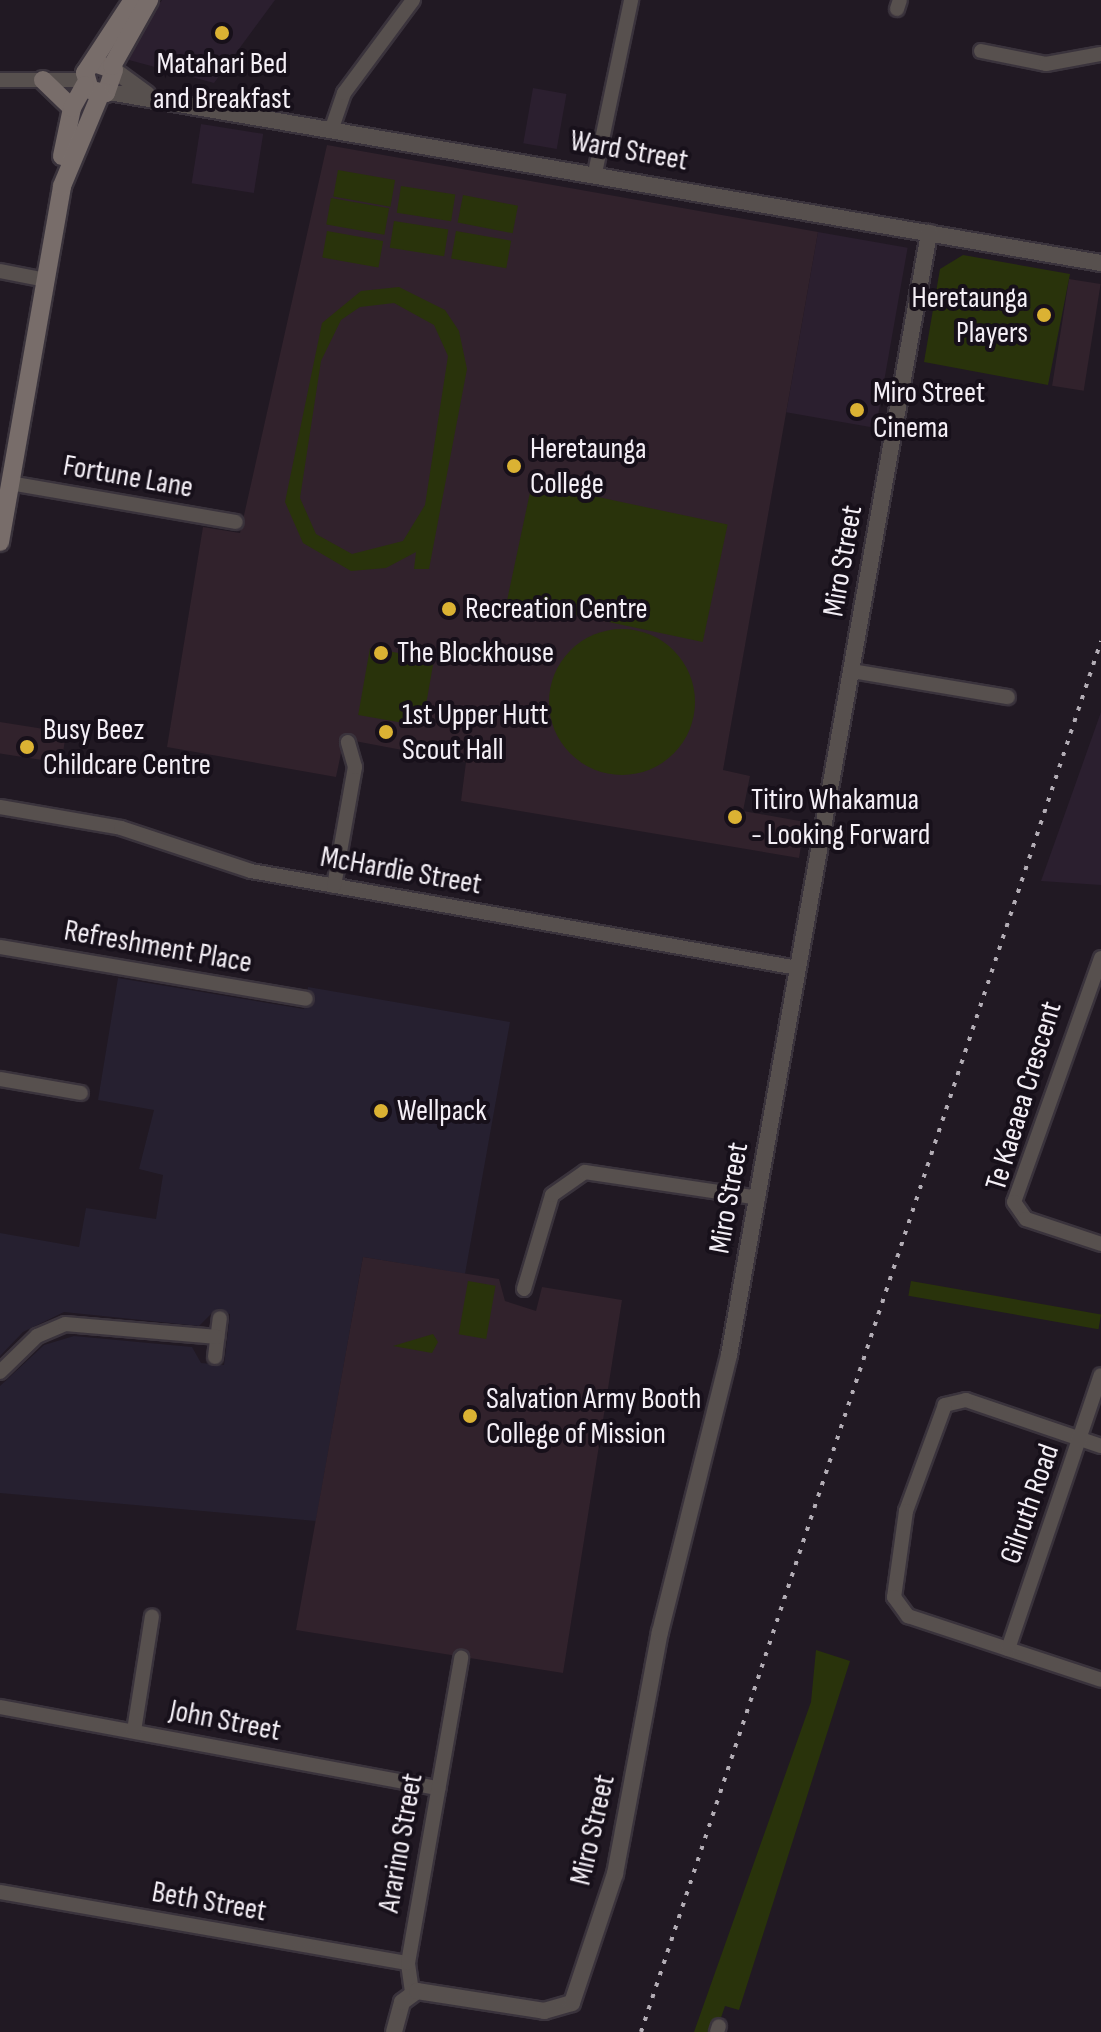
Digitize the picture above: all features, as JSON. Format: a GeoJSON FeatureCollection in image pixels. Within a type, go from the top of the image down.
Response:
{"type":"FeatureCollection","features":[{"type":"Feature","properties":{"kind":"main road"},"geometry":{"type":"LineString","coordinates":[[0,542],[10,483],[7,460],[46,280],[72,108],[95,88],[133,0]]}},
{"type":"Feature","properties":{"kind":"main road"},"geometry":{"type":"LineString","coordinates":[[62,186],[95,88],[149,0]]}},
{"type":"Feature","properties":{"kind":"main road"},"geometry":{"type":"LineString","coordinates":[[43,80],[72,108]]}},
{"type":"Feature","properties":{"kind":"street"},"geometry":{"type":"LineString","coordinates":[[333,125],[344,93],[413,0]]}},
{"type":"Feature","properties":{"kind":"street"},"geometry":{"type":"LineString","coordinates":[[595,173],[631,0]]}},
{"type":"Feature","properties":{"kind":"street"},"geometry":{"type":"LineString","coordinates":[[981,51],[1046,64],[1101,54]]}},
{"type":"Feature","properties":{"kind":"street","name":"Ward Street"},"geometry":{"type":"LineString","coordinates":[[107,66],[147,94]]}},
{"type":"Feature","properties":{"kind":"street"},"geometry":{"type":"LineString","coordinates":[[0,80],[43,80],[95,88]]}},
{"type":"Feature","properties":{"kind":"street","name":"Ward Street"},"geometry":{"type":"LineString","coordinates":[[95,88],[333,125],[1101,263]]}},
{"type":"Feature","properties":{"kind":"street","name":"Miro Street"},"geometry":{"type":"LineString","coordinates":[[412,1992],[559,2011],[576,1995],[615,1874],[758,1198],[929,233]]}},
{"type":"Feature","properties":{"kind":"street"},"geometry":{"type":"LineString","coordinates":[[0,271],[46,280]]}},
{"type":"Feature","properties":{"kind":"street","name":"Fortune Lane"},"geometry":{"type":"LineString","coordinates":[[10,483],[236,522]]}},
{"type":"Feature","properties":{"kind":"street"},"geometry":{"type":"LineString","coordinates":[[852,671],[1008,697]]}},
{"type":"Feature","properties":{"kind":"street"},"geometry":{"type":"LineString","coordinates":[[334,886],[355,767],[348,742]]}},
{"type":"Feature","properties":{"kind":"street","name":"McHardie Street"},"geometry":{"type":"LineString","coordinates":[[0,807],[121,828],[251,871],[798,968]]}},
{"type":"Feature","properties":{"kind":"street","name":"Refreshment Place"},"geometry":{"type":"LineString","coordinates":[[0,947],[306,999]]}},
{"type":"Feature","properties":{"kind":"street","name":"Te Kaeaea Crescent"},"geometry":{"type":"LineString","coordinates":[[1101,958],[1014,1202],[1026,1219],[1101,1244]]}},
{"type":"Feature","properties":{"kind":"street"},"geometry":{"type":"LineString","coordinates":[[0,1079],[81,1093]]}},
{"type":"Feature","properties":{"kind":"street"},"geometry":{"type":"LineString","coordinates":[[524,1289],[552,1195],[585,1172],[758,1198]]}},
{"type":"Feature","properties":{"kind":"street"},"geometry":{"type":"LineString","coordinates":[[215,1357],[220,1318]]}},
{"type":"Feature","properties":{"kind":"street"},"geometry":{"type":"LineString","coordinates":[[0,1372],[37,1336],[65,1324],[217,1337]]}},
{"type":"Feature","properties":{"kind":"street","name":"Gilruth Road"},"geometry":{"type":"LineString","coordinates":[[1008,1649],[1101,1375]]}},
{"type":"Feature","properties":{"kind":"street"},"geometry":{"type":"LineString","coordinates":[[1101,1446],[962,1399],[937,1417],[906,1511],[895,1602],[908,1616],[1101,1680]]}},
{"type":"Feature","properties":{"kind":"street"},"geometry":{"type":"LineString","coordinates":[[134,1731],[152,1616]]}},
{"type":"Feature","properties":{"kind":"street","name":"Ararino Street"},"geometry":{"type":"LineString","coordinates":[[412,1992],[408,1963],[461,1658]]}},
{"type":"Feature","properties":{"kind":"street","name":"John Street"},"geometry":{"type":"LineString","coordinates":[[0,1707],[439,1788]]}},
{"type":"Feature","properties":{"kind":"street","name":"Beth Street"},"geometry":{"type":"LineString","coordinates":[[0,1892],[408,1963]]}},
{"type":"Feature","properties":{"kind":"street"},"geometry":{"type":"LineString","coordinates":[[394,2032],[412,1992]]}},
{"type":"Feature","properties":{"kind":"shaded area"},"geometry":{"type":"Polygon","coordinates":[[[162,0],[275,0],[214,83],[129,60],[128,49],[162,0]]]}},
{"type":"Feature","properties":{"kind":"shaded area"},"geometry":{"type":"Polygon","coordinates":[[[533,88],[566,94],[557,149],[523,143],[533,88]]]}},
{"type":"Feature","properties":{"kind":"shaded area"},"geometry":{"type":"Polygon","coordinates":[[[201,124],[263,134],[254,193],[192,183],[201,124]]]}},
{"type":"Feature","properties":{"kind":"shaded area","name":"Heretaunga College"},"geometry":{"type":"Polygon","coordinates":[[[327,145],[818,232],[723,770],[750,776],[743,811],[805,822],[799,858],[461,801],[466,762],[344,739],[336,777],[167,747],[203,527],[240,533],[327,145]]]}},
{"type":"Feature","properties":{"kind":"shaded area"},"geometry":{"type":"Polygon","coordinates":[[[818,232],[908,248],[876,428],[786,412],[818,232]]]}},
{"type":"Feature","properties":{"kind":"shaded area"},"geometry":{"type":"Polygon","coordinates":[[[1069,279],[1101,284],[1084,391],[1052,386],[1069,279]]]}},
{"type":"Feature","properties":{"kind":"shaded area"},"geometry":{"type":"Polygon","coordinates":[[[1101,712],[1101,885],[1041,881],[1101,712]]]}},
{"type":"Feature","properties":{"kind":"shaded area"},"geometry":{"type":"Polygon","coordinates":[[[0,722],[66,732],[61,763],[0,753],[0,722]]]}},
{"type":"Feature","properties":{"kind":"shaded area"},"geometry":{"type":"Polygon","coordinates":[[[118,978],[304,1009],[308,987],[510,1022],[465,1274],[363,1257],[316,1521],[0,1493],[0,1386],[44,1345],[74,1336],[192,1347],[201,1363],[224,1365],[230,1314],[213,1312],[199,1326],[64,1312],[23,1332],[0,1356],[0,1233],[79,1247],[86,1208],[156,1219],[163,1175],[139,1169],[154,1110],[98,1100],[118,978]]]}},
{"type":"Feature","properties":{"kind":"shaded area","name":"Salvation Army Booth College of Mission"},"geometry":{"type":"Polygon","coordinates":[[[363,1257],[499,1279],[505,1301],[536,1311],[542,1287],[622,1300],[563,1673],[296,1630],[363,1257]]]}},
{"type":"Feature","properties":{"kind":"green space"},"geometry":{"type":"Polygon","coordinates":[[[338,170],[395,180],[390,207],[333,197],[338,170]]]}},
{"type":"Feature","properties":{"kind":"green space"},"geometry":{"type":"Polygon","coordinates":[[[401,186],[455,195],[451,221],[397,213],[401,186]]]}},
{"type":"Feature","properties":{"kind":"green space"},"geometry":{"type":"Polygon","coordinates":[[[463,195],[518,206],[513,233],[458,222],[463,195]]]}},
{"type":"Feature","properties":{"kind":"green space"},"geometry":{"type":"Polygon","coordinates":[[[331,198],[389,208],[384,235],[326,225],[331,198]]]}},
{"type":"Feature","properties":{"kind":"green space"},"geometry":{"type":"Polygon","coordinates":[[[394,221],[448,230],[444,256],[390,248],[394,221]]]}},
{"type":"Feature","properties":{"kind":"green space"},"geometry":{"type":"Polygon","coordinates":[[[327,231],[383,241],[378,267],[322,258],[327,231]]]}},
{"type":"Feature","properties":{"kind":"green space"},"geometry":{"type":"Polygon","coordinates":[[[456,231],[511,241],[506,268],[451,259],[456,231]]]}},
{"type":"Feature","properties":{"kind":"green space"},"geometry":{"type":"Polygon","coordinates":[[[963,255],[1070,274],[1048,385],[924,362],[940,269],[963,255]]]}},
{"type":"Feature","properties":{"kind":"green space"},"geometry":{"type":"Polygon","coordinates":[[[399,287],[445,310],[459,331],[467,369],[429,569],[414,569],[416,552],[386,568],[351,571],[303,543],[285,502],[322,323],[361,291],[399,287]],[[394,303],[360,307],[341,320],[321,361],[300,498],[316,534],[352,554],[403,541],[425,505],[448,356],[434,325],[394,303]]]}},
{"type":"Feature","properties":{"kind":"green space"},"geometry":{"type":"Polygon","coordinates":[[[532,483],[728,525],[703,642],[507,600],[532,483]]]}},
{"type":"Feature","properties":{"kind":"green space"},"geometry":{"type":"Polygon","coordinates":[[[622,629],[650,634],[674,650],[690,674],[695,702],[690,730],[674,754],[650,770],[622,775],[594,770],[570,754],[554,730],[549,702],[554,674],[570,650],[594,634],[622,629]]]}},
{"type":"Feature","properties":{"kind":"green space"},"geometry":{"type":"Polygon","coordinates":[[[370,648],[434,659],[422,726],[358,715],[370,648]]]}},
{"type":"Feature","properties":{"kind":"green space"},"geometry":{"type":"Polygon","coordinates":[[[468,1281],[496,1286],[486,1339],[459,1334],[468,1281]]]}},
{"type":"Feature","properties":{"kind":"green space"},"geometry":{"type":"Polygon","coordinates":[[[911,1281],[1101,1315],[1098,1329],[908,1296],[911,1281]]]}},
{"type":"Feature","properties":{"kind":"green space"},"geometry":{"type":"Polygon","coordinates":[[[433,1334],[438,1342],[432,1353],[393,1346],[433,1334]]]}},
{"type":"Feature","properties":{"kind":"green space"},"geometry":{"type":"Polygon","coordinates":[[[816,1650],[850,1661],[739,2010],[725,2006],[716,2032],[694,2032],[811,1702],[816,1650]]]}},
{"type":"Feature","properties":{"kind":"railway"},"geometry":{"type":"LineString","coordinates":[[641,2032],[1101,641]]}},
{"type":"Feature","properties":{"kind":"place","name":"Matahari Bed and Breakfast"},"geometry":{"type":"Point","coordinates":[222,33]}},
{"type":"Feature","properties":{"kind":"place","name":"Heretaunga Players"},"geometry":{"type":"Point","coordinates":[1044,315]}},
{"type":"Feature","properties":{"kind":"place","name":"Miro Street Cinema"},"geometry":{"type":"Point","coordinates":[857,410]}},
{"type":"Feature","properties":{"kind":"place","name":"Heretaunga College"},"geometry":{"type":"Point","coordinates":[514,466]}},
{"type":"Feature","properties":{"kind":"place","name":"Recreation Centre"},"geometry":{"type":"Point","coordinates":[449,609]}},
{"type":"Feature","properties":{"kind":"place","name":"The Blockhouse"},"geometry":{"type":"Point","coordinates":[381,653]}},
{"type":"Feature","properties":{"kind":"place","name":"1st Upper Hutt Scout Hall"},"geometry":{"type":"Point","coordinates":[386,732]}},
{"type":"Feature","properties":{"kind":"place","name":"Busy Beez Childcare Centre"},"geometry":{"type":"Point","coordinates":[27,747]}},
{"type":"Feature","properties":{"kind":"place","name":"Titiro Whakamua - Looking Forward"},"geometry":{"type":"Point","coordinates":[735,817]}},
{"type":"Feature","properties":{"kind":"place","name":"Wellpack"},"geometry":{"type":"Point","coordinates":[381,1111]}},
{"type":"Feature","properties":{"kind":"place","name":"Salvation Army Booth College of Mission"},"geometry":{"type":"Point","coordinates":[470,1416]}}]}
